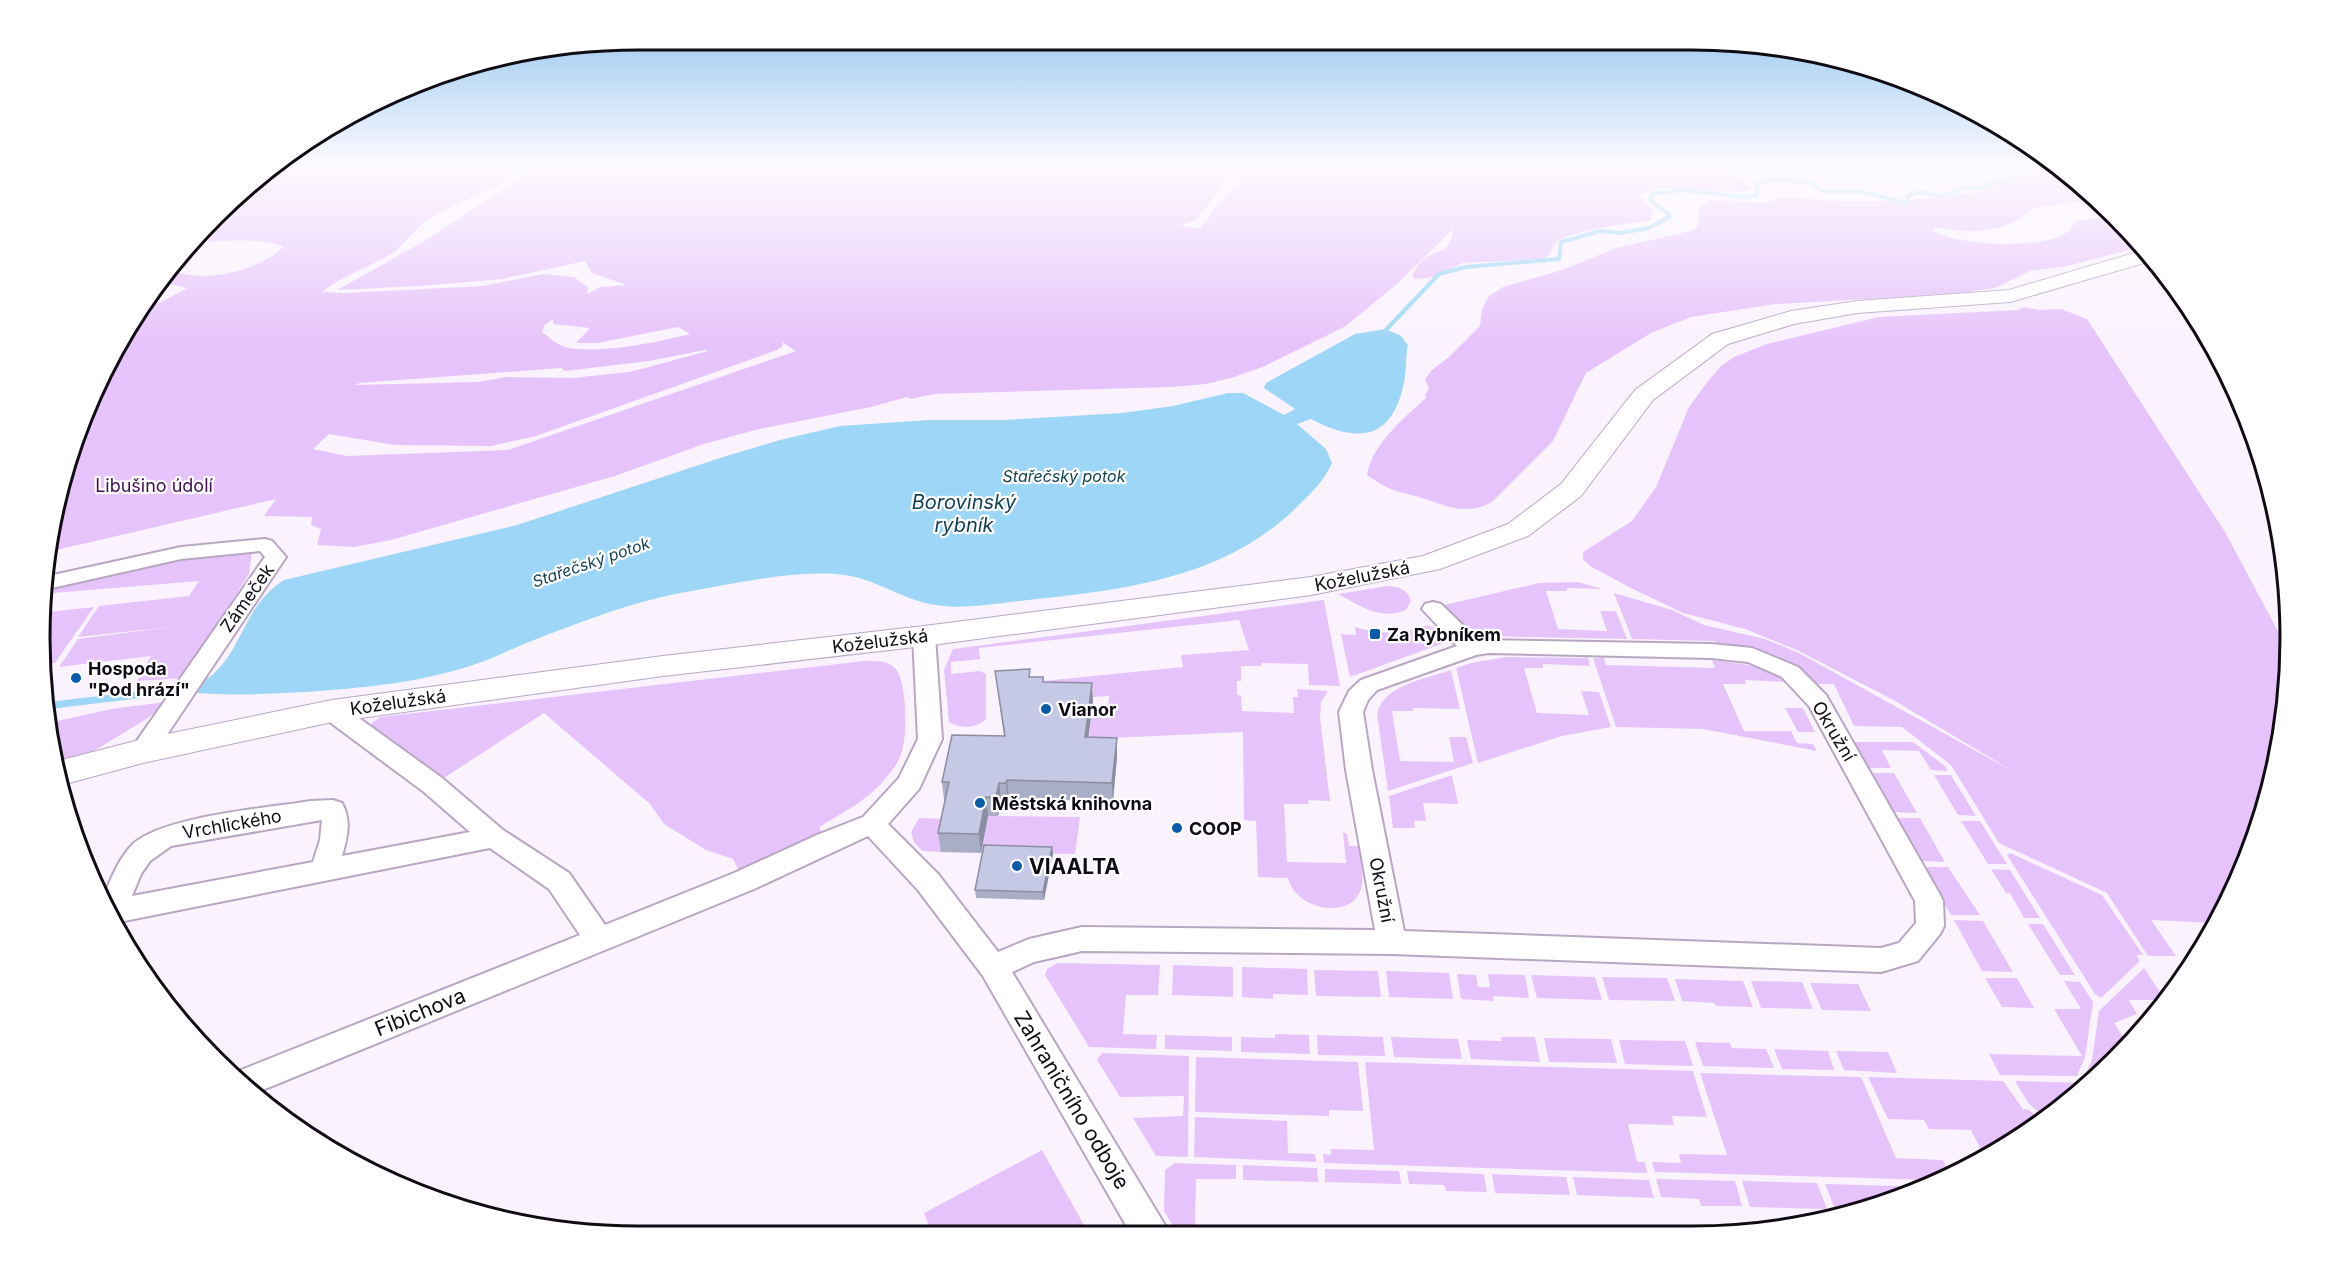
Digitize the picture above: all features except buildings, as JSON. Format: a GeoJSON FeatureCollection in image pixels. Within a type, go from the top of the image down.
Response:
{"type":"FeatureCollection","features":[{"type":"Feature","properties":{"kind":"main road","name":"Koželužská"},"geometry":{"type":"LineString","coordinates":[[65,771],[143,751],[332,711],[663,666],[924,636],[1311,586],[1430,563],[1518,530],[1571,490],[1644,395],[1720,339],[1791,318],[1857,307],[2010,296],[2140,258]]}},
{"type":"Feature","properties":{"kind":"street","name":"Zámeček"},"geometry":{"type":"LineString","coordinates":[[53,582],[127,563],[225,545],[265,545],[276,557],[232,616],[199,670],[143,751]]}},
{"type":"Feature","properties":{"kind":"street"},"geometry":{"type":"LineString","coordinates":[[1433,609],[1473,648]]}},
{"type":"Feature","properties":{"kind":"street"},"geometry":{"type":"LineString","coordinates":[[924,636],[930,739],[910,783],[872,824],[928,882],[993,967]]}},
{"type":"Feature","properties":{"kind":"street","name":"Okružní"},"geometry":{"type":"LineString","coordinates":[[993,967],[1029,951],[1082,939],[1392,942],[1881,960],[1908,953],[1930,926],[1929,901],[1818,701],[1790,672],[1752,655],[1711,651],[1501,646],[1473,648],[1369,685],[1357,697],[1351,712],[1359,770],[1392,942]]}},
{"type":"Feature","properties":{"kind":"street"},"geometry":{"type":"LineString","coordinates":[[332,711],[433,785],[494,837],[559,881],[599,940]]}},
{"type":"Feature","properties":{"kind":"street","name":"Vrchlického"},"geometry":{"type":"LineString","coordinates":[[113,904],[133,861],[146,847],[160,838],[177,833],[311,811],[333,810],[336,819],[334,834],[324,869]]}},
{"type":"Feature","properties":{"kind":"street","name":"Fibichova"},"geometry":{"type":"LineString","coordinates":[[251,1081],[744,881],[827,842],[872,824]]}},
{"type":"Feature","properties":{"kind":"street","name":"Vrchlického"},"geometry":{"type":"LineString","coordinates":[[117,911],[494,837]]}},
{"type":"Feature","properties":{"kind":"street","name":"Zahraničního odboje"},"geometry":{"type":"LineString","coordinates":[[993,967],[1146,1226]]}},
{"type":"Feature","properties":{"kind":"green space","name":"Libušino údolí"},"geometry":{"type":"Polygon","coordinates":[[[219,226],[421,226],[391,254],[338,281],[322,292],[345,293],[482,286],[544,274],[574,277],[588,287],[587,294],[601,287],[627,285],[592,273],[585,261],[502,279],[337,290],[448,226],[1183,226],[1199,229],[1202,226],[1617,226],[1565,237],[1558,241],[1543,259],[1462,263],[1436,277],[1415,279],[1412,275],[1418,265],[1426,257],[1449,244],[1453,229],[1397,284],[1346,326],[1265,366],[1206,384],[935,394],[910,399],[907,397],[871,407],[755,430],[704,444],[615,476],[391,540],[354,547],[317,545],[321,529],[311,525],[312,517],[264,516],[276,499],[57,550],[70,486],[94,413],[128,344],[153,305],[187,288],[168,284],[171,280],[177,272],[204,276],[235,272],[267,259],[283,247],[262,242],[203,242],[219,226]],[[553,319],[545,325],[542,332],[562,346],[578,349],[610,349],[690,334],[678,327],[597,343],[576,343],[590,328],[553,324],[553,319]],[[782,342],[783,346],[777,350],[536,436],[491,446],[395,445],[329,434],[313,449],[347,456],[508,450],[796,351],[782,342]],[[708,351],[649,361],[565,371],[561,368],[354,385],[478,382],[507,377],[572,378],[630,372],[708,351]]]}},
{"type":"Feature","properties":{"kind":"green space"},"geometry":{"type":"Polygon","coordinates":[[[2004,226],[1974,231],[1939,228],[1932,230],[1959,240],[2017,244],[2051,239],[2063,235],[2073,226],[2110,226],[2132,249],[2067,266],[2030,271],[1995,288],[1954,294],[1776,304],[1691,317],[1651,333],[1586,373],[1553,441],[1492,502],[1481,507],[1453,508],[1390,488],[1367,475],[1375,453],[1382,442],[1426,398],[1425,395],[1429,388],[1425,379],[1480,326],[1482,309],[1489,296],[1503,287],[1562,270],[1616,248],[1691,231],[1697,227],[2004,226]]]}},
{"type":"Feature","properties":{"kind":"green space"},"geometry":{"type":"Polygon","coordinates":[[[2025,307],[2038,310],[2061,309],[2087,319],[2225,532],[2280,635],[2278,676],[2268,753],[2248,827],[2235,863],[2206,923],[2151,920],[2176,956],[2148,956],[2107,893],[1999,843],[1951,765],[1902,727],[1854,726],[1834,684],[1817,684],[1795,666],[1771,655],[1716,644],[1715,641],[1632,639],[1614,593],[1672,610],[1704,625],[1765,639],[1799,653],[2016,773],[1895,701],[1799,651],[1745,629],[1683,613],[1590,566],[1583,559],[1583,552],[1632,521],[1656,487],[1689,407],[1721,366],[1734,357],[1767,344],[1879,317],[2017,310],[2025,307]]]}},
{"type":"Feature","properties":{"kind":"green space"},"geometry":{"type":"Polygon","coordinates":[[[252,551],[249,574],[184,678],[137,681],[151,656],[59,667],[78,639],[170,627],[78,637],[99,606],[189,596],[199,581],[52,593],[52,586],[165,562],[212,554],[252,551]]]}},
{"type":"Feature","properties":{"kind":"green space"},"geometry":{"type":"Polygon","coordinates":[[[1578,582],[1602,589],[1567,588],[1567,591],[1546,591],[1558,629],[1607,631],[1600,611],[1616,611],[1627,639],[1478,636],[1440,606],[1539,583],[1578,582]]]}},
{"type":"Feature","properties":{"kind":"green space"},"geometry":{"type":"Polygon","coordinates":[[[1388,586],[1405,591],[1411,601],[1406,610],[1388,614],[1379,613],[1338,594],[1388,586]]]}},
{"type":"Feature","properties":{"kind":"green space"},"geometry":{"type":"Polygon","coordinates":[[[1324,600],[1340,686],[1309,685],[1308,664],[1262,663],[1261,666],[1241,666],[1241,681],[1237,681],[1237,695],[1241,696],[1242,711],[1294,713],[1293,697],[1298,697],[1297,689],[1328,691],[1321,702],[1320,718],[1330,801],[1308,800],[1309,804],[1284,804],[1287,862],[1346,863],[1343,832],[1347,834],[1349,846],[1359,846],[1363,879],[1356,899],[1347,905],[1336,908],[1312,904],[1293,889],[1288,878],[1258,877],[1256,821],[1244,820],[1243,732],[1089,739],[1091,717],[1107,717],[1109,696],[1093,697],[1093,689],[1052,688],[1043,681],[1183,667],[1181,655],[1249,650],[1239,620],[979,648],[980,659],[951,662],[951,674],[980,671],[986,674],[986,719],[978,725],[968,727],[949,722],[944,670],[953,649],[1324,600]]]}},
{"type":"Feature","properties":{"kind":"green space"},"geometry":{"type":"Polygon","coordinates":[[[94,607],[55,663],[51,663],[50,638],[51,612],[94,607]]]}},
{"type":"Feature","properties":{"kind":"green space"},"geometry":{"type":"Polygon","coordinates":[[[1427,625],[1455,639],[1350,677],[1341,634],[1356,635],[1355,627],[1391,633],[1418,629],[1427,625]]]}},
{"type":"Feature","properties":{"kind":"green space"},"geometry":{"type":"Polygon","coordinates":[[[1506,657],[1588,658],[1590,666],[1543,664],[1543,668],[1524,668],[1537,713],[1589,715],[1581,691],[1599,692],[1611,727],[1562,736],[1478,763],[1456,668],[1506,657]]]}},
{"type":"Feature","properties":{"kind":"green space"},"geometry":{"type":"Polygon","coordinates":[[[1593,658],[1604,658],[1606,665],[1715,668],[1712,660],[1763,667],[1786,682],[1745,680],[1746,684],[1723,684],[1744,731],[1791,731],[1797,743],[1813,744],[1817,751],[1703,729],[1616,727],[1593,658]]]}},
{"type":"Feature","properties":{"kind":"green space"},"geometry":{"type":"Polygon","coordinates":[[[864,661],[888,664],[899,674],[904,696],[905,736],[898,762],[882,783],[866,797],[819,827],[827,842],[744,881],[733,859],[706,850],[664,824],[650,804],[544,713],[433,785],[361,732],[380,717],[864,661]]]}},
{"type":"Feature","properties":{"kind":"green space"},"geometry":{"type":"Polygon","coordinates":[[[1451,670],[1460,709],[1413,708],[1413,711],[1392,711],[1400,761],[1454,762],[1449,737],[1466,737],[1473,763],[1388,791],[1377,714],[1381,704],[1397,689],[1407,684],[1451,670]]]}},
{"type":"Feature","properties":{"kind":"green space"},"geometry":{"type":"Polygon","coordinates":[[[166,702],[148,718],[65,769],[56,721],[111,709],[166,702]]]}},
{"type":"Feature","properties":{"kind":"green space"},"geometry":{"type":"Polygon","coordinates":[[[1785,708],[1803,708],[1815,732],[1798,732],[1785,708]]]}},
{"type":"Feature","properties":{"kind":"green space"},"geometry":{"type":"Polygon","coordinates":[[[1854,742],[1913,742],[1945,766],[1948,771],[1931,770],[1919,751],[1882,750],[1891,768],[1869,768],[1854,742]]]}},
{"type":"Feature","properties":{"kind":"green space"},"geometry":{"type":"Polygon","coordinates":[[[1872,773],[1894,773],[1917,813],[1894,812],[1872,773]]]}},
{"type":"Feature","properties":{"kind":"green space"},"geometry":{"type":"Polygon","coordinates":[[[1452,775],[1458,804],[1423,803],[1426,821],[1414,821],[1415,828],[1393,828],[1389,796],[1452,775]]]}},
{"type":"Feature","properties":{"kind":"green space"},"geometry":{"type":"Polygon","coordinates":[[[1934,775],[1951,775],[1976,816],[1958,815],[1934,775]]]}},
{"type":"Feature","properties":{"kind":"green space"},"geometry":{"type":"Polygon","coordinates":[[[988,816],[1080,817],[1075,854],[981,853],[988,816]]]}},
{"type":"Feature","properties":{"kind":"green space"},"geometry":{"type":"Polygon","coordinates":[[[919,818],[948,819],[941,852],[922,851],[914,842],[911,832],[919,818]]]}},
{"type":"Feature","properties":{"kind":"green space"},"geometry":{"type":"Polygon","coordinates":[[[1897,818],[1920,818],[1945,862],[1921,861],[1897,818]]]}},
{"type":"Feature","properties":{"kind":"green space"},"geometry":{"type":"Polygon","coordinates":[[[1961,821],[1980,821],[2007,864],[1988,864],[1961,821]]]}},
{"type":"Feature","properties":{"kind":"green space"},"geometry":{"type":"Polygon","coordinates":[[[2010,853],[2102,895],[2143,955],[2136,955],[2140,961],[2101,998],[2095,994],[2007,855],[2010,853]]]}},
{"type":"Feature","properties":{"kind":"green space"},"geometry":{"type":"Polygon","coordinates":[[[1924,867],[1948,867],[1980,915],[1951,915],[1924,867]]]}},
{"type":"Feature","properties":{"kind":"green space"},"geometry":{"type":"Polygon","coordinates":[[[1991,869],[2010,870],[2040,918],[2024,918],[2010,893],[2006,893],[1991,869]]]}},
{"type":"Feature","properties":{"kind":"green space"},"geometry":{"type":"Polygon","coordinates":[[[1954,920],[1983,921],[2013,972],[1982,971],[1954,920]]]}},
{"type":"Feature","properties":{"kind":"green space"},"geometry":{"type":"Polygon","coordinates":[[[2028,924],[2043,924],[2075,975],[2060,975],[2028,924]]]}},
{"type":"Feature","properties":{"kind":"green space"},"geometry":{"type":"Polygon","coordinates":[[[1058,963],[1160,965],[1158,995],[1126,995],[1123,1034],[1157,1035],[1156,1049],[1089,1047],[1045,975],[1047,969],[1058,963]]]}},
{"type":"Feature","properties":{"kind":"green space"},"geometry":{"type":"Polygon","coordinates":[[[1173,965],[1233,967],[1233,997],[1172,995],[1173,965]]]}},
{"type":"Feature","properties":{"kind":"green space"},"geometry":{"type":"Polygon","coordinates":[[[1242,967],[1307,969],[1308,995],[1273,994],[1273,999],[1242,997],[1242,967]]]}},
{"type":"Feature","properties":{"kind":"green space"},"geometry":{"type":"Polygon","coordinates":[[[2144,968],[2160,993],[2154,1001],[2129,1000],[2137,1014],[2114,1023],[2123,1037],[2085,1074],[2092,1060],[2099,1011],[2144,968]]]}},
{"type":"Feature","properties":{"kind":"green space"},"geometry":{"type":"Polygon","coordinates":[[[1314,970],[1378,971],[1381,997],[1316,996],[1314,970]]]}},
{"type":"Feature","properties":{"kind":"green space"},"geometry":{"type":"Polygon","coordinates":[[[1386,971],[1449,973],[1453,999],[1389,997],[1386,971]]]}},
{"type":"Feature","properties":{"kind":"green space"},"geometry":{"type":"Polygon","coordinates":[[[1457,974],[1476,975],[1478,987],[1490,987],[1488,974],[1525,975],[1529,998],[1493,996],[1494,1001],[1461,999],[1457,974]]]}},
{"type":"Feature","properties":{"kind":"green space"},"geometry":{"type":"Polygon","coordinates":[[[1531,975],[1595,977],[1602,1000],[1537,998],[1531,975]]]}},
{"type":"Feature","properties":{"kind":"green space"},"geometry":{"type":"Polygon","coordinates":[[[1602,977],[1667,978],[1675,1001],[1609,1000],[1602,977]]]}},
{"type":"Feature","properties":{"kind":"green space"},"geometry":{"type":"Polygon","coordinates":[[[1985,978],[2017,978],[2034,1008],[2002,1007],[1985,978]]]}},
{"type":"Feature","properties":{"kind":"green space"},"geometry":{"type":"Polygon","coordinates":[[[1675,979],[1743,981],[1753,1007],[1716,1006],[1715,1003],[1682,1001],[1675,979]]]}},
{"type":"Feature","properties":{"kind":"green space"},"geometry":{"type":"Polygon","coordinates":[[[1751,981],[1802,982],[1813,1009],[1761,1008],[1751,981]]]}},
{"type":"Feature","properties":{"kind":"green space"},"geometry":{"type":"Polygon","coordinates":[[[2064,981],[2080,982],[2093,1002],[2085,1057],[2077,1076],[2000,1075],[1989,1054],[2082,1056],[2054,1009],[2081,1009],[2064,981]]]}},
{"type":"Feature","properties":{"kind":"green space"},"geometry":{"type":"Polygon","coordinates":[[[1810,983],[1858,984],[1871,1011],[1822,1010],[1810,983]]]}},
{"type":"Feature","properties":{"kind":"green space"},"geometry":{"type":"Polygon","coordinates":[[[1275,1034],[1309,1035],[1310,1054],[1241,1052],[1241,1037],[1275,1038],[1275,1034]]]}},
{"type":"Feature","properties":{"kind":"green space"},"geometry":{"type":"Polygon","coordinates":[[[1165,1035],[1232,1037],[1232,1051],[1165,1049],[1165,1035]]]}},
{"type":"Feature","properties":{"kind":"green space"},"geometry":{"type":"Polygon","coordinates":[[[1317,1035],[1383,1037],[1385,1056],[1318,1055],[1317,1035]]]}},
{"type":"Feature","properties":{"kind":"green space"},"geometry":{"type":"Polygon","coordinates":[[[1391,1037],[1458,1039],[1462,1059],[1394,1057],[1391,1037]]]}},
{"type":"Feature","properties":{"kind":"green space"},"geometry":{"type":"Polygon","coordinates":[[[1501,1037],[1535,1037],[1540,1062],[1471,1059],[1467,1040],[1502,1041],[1501,1037]]]}},
{"type":"Feature","properties":{"kind":"green space"},"geometry":{"type":"Polygon","coordinates":[[[1544,1038],[1611,1039],[1617,1063],[1549,1062],[1544,1038]]]}},
{"type":"Feature","properties":{"kind":"green space"},"geometry":{"type":"Polygon","coordinates":[[[1619,1040],[1685,1041],[1693,1066],[1625,1064],[1619,1040]]]}},
{"type":"Feature","properties":{"kind":"green space"},"geometry":{"type":"Polygon","coordinates":[[[1695,1042],[1730,1043],[1732,1048],[1766,1049],[1774,1068],[1703,1066],[1695,1042]]]}},
{"type":"Feature","properties":{"kind":"green space"},"geometry":{"type":"Polygon","coordinates":[[[1774,1049],[1828,1051],[1834,1070],[1782,1069],[1774,1049]]]}},
{"type":"Feature","properties":{"kind":"green space"},"geometry":{"type":"Polygon","coordinates":[[[1836,1051],[1888,1052],[1897,1073],[1844,1070],[1836,1051]]]}},
{"type":"Feature","properties":{"kind":"green space"},"geometry":{"type":"Polygon","coordinates":[[[1102,1053],[1189,1056],[1188,1157],[1156,1156],[1133,1118],[1183,1116],[1184,1096],[1120,1097],[1097,1060],[1102,1053]]]}},
{"type":"Feature","properties":{"kind":"green space"},"geometry":{"type":"Polygon","coordinates":[[[1196,1057],[1358,1062],[1363,1111],[1329,1110],[1329,1116],[1195,1112],[1196,1057]]]}},
{"type":"Feature","properties":{"kind":"green space"},"geometry":{"type":"Polygon","coordinates":[[[1365,1062],[1693,1071],[1707,1117],[1672,1116],[1674,1125],[1628,1124],[1637,1162],[1645,1162],[1647,1173],[1324,1163],[1323,1154],[1331,1155],[1331,1149],[1374,1150],[1365,1062]]]}},
{"type":"Feature","properties":{"kind":"green space"},"geometry":{"type":"Polygon","coordinates":[[[1700,1073],[1861,1077],[1896,1158],[1943,1160],[1947,1168],[1921,1180],[1655,1172],[1652,1162],[1681,1163],[1679,1154],[1727,1155],[1700,1073]]]}},
{"type":"Feature","properties":{"kind":"green space"},"geometry":{"type":"Polygon","coordinates":[[[1868,1077],[2003,1081],[2023,1109],[2029,1110],[2035,1115],[1981,1150],[1971,1130],[1929,1129],[1924,1120],[1888,1119],[1868,1077]]]}},
{"type":"Feature","properties":{"kind":"green space"},"geometry":{"type":"Polygon","coordinates":[[[2015,1081],[2076,1083],[2039,1112],[2029,1104],[2015,1081]]]}},
{"type":"Feature","properties":{"kind":"green space"},"geometry":{"type":"Polygon","coordinates":[[[1195,1117],[1287,1121],[1288,1153],[1315,1154],[1316,1162],[1194,1157],[1195,1117]]]}},
{"type":"Feature","properties":{"kind":"green space"},"geometry":{"type":"Polygon","coordinates":[[[1042,1150],[1085,1226],[929,1226],[924,1213],[1042,1150]]]}},
{"type":"Feature","properties":{"kind":"green space"},"geometry":{"type":"Polygon","coordinates":[[[1175,1163],[1236,1165],[1236,1179],[1196,1179],[1195,1226],[1173,1226],[1164,1211],[1165,1170],[1175,1163]]]}},
{"type":"Feature","properties":{"kind":"green space"},"geometry":{"type":"Polygon","coordinates":[[[1243,1165],[1317,1168],[1318,1182],[1243,1180],[1243,1165]]]}},
{"type":"Feature","properties":{"kind":"green space"},"geometry":{"type":"Polygon","coordinates":[[[1325,1169],[1399,1171],[1401,1184],[1325,1182],[1325,1169]]]}},
{"type":"Feature","properties":{"kind":"green space"},"geometry":{"type":"Polygon","coordinates":[[[1407,1171],[1484,1174],[1487,1192],[1446,1191],[1444,1185],[1409,1184],[1407,1171]]]}},
{"type":"Feature","properties":{"kind":"green space"},"geometry":{"type":"Polygon","coordinates":[[[1492,1174],[1566,1177],[1570,1195],[1495,1193],[1492,1174]]]}},
{"type":"Feature","properties":{"kind":"green space"},"geometry":{"type":"Polygon","coordinates":[[[1573,1177],[1649,1180],[1654,1198],[1577,1195],[1573,1177]]]}},
{"type":"Feature","properties":{"kind":"green space"},"geometry":{"type":"Polygon","coordinates":[[[1656,1179],[1735,1181],[1742,1206],[1701,1206],[1699,1199],[1661,1197],[1656,1179]]]}},
{"type":"Feature","properties":{"kind":"green space"},"geometry":{"type":"Polygon","coordinates":[[[1742,1181],[1817,1183],[1827,1209],[1750,1207],[1742,1181]]]}},
{"type":"Feature","properties":{"kind":"green space"},"geometry":{"type":"Polygon","coordinates":[[[1825,1184],[1901,1188],[1880,1195],[1835,1208],[1825,1184]]]}},
{"type":"Feature","properties":{"kind":"water","name":"Borovinský rybník"},"geometry":{"type":"Polygon","coordinates":[[[1385,329],[1400,335],[1408,345],[1404,382],[1399,401],[1391,416],[1382,426],[1371,432],[1358,434],[1328,427],[1311,419],[1297,424],[1326,449],[1332,463],[1317,486],[1270,530],[1239,550],[1207,565],[1172,576],[1101,591],[959,607],[924,603],[856,577],[826,574],[788,575],[649,600],[586,620],[479,663],[432,676],[347,689],[274,694],[183,691],[202,682],[222,664],[231,653],[260,602],[284,580],[517,525],[720,458],[780,440],[840,426],[929,420],[1005,420],[1122,413],[1173,406],[1228,393],[1243,393],[1284,415],[1295,409],[1264,388],[1266,383],[1355,334],[1385,329]]]}},
{"type":"Feature","properties":{"kind":"waterway","name":"Stařečský potok"},"geometry":{"type":"LineString","coordinates":[[1382,334],[1439,274],[1466,267],[1559,259],[1561,242],[1600,231],[1620,233],[1653,226]]}},
{"type":"Feature","properties":{"kind":"waterway","name":"Stařečský potok"},"geometry":{"type":"LineString","coordinates":[[54,705],[179,690]]}},
{"type":"Feature","properties":{"kind":"place","name":"Za Rybníkem"},"geometry":{"type":"Point","coordinates":[1375,634]}},
{"type":"Feature","properties":{"kind":"place","name":"Hospoda \"Pod hrází\""},"geometry":{"type":"Point","coordinates":[76,678]}},
{"type":"Feature","properties":{"kind":"place","name":"Vianor"},"geometry":{"type":"Point","coordinates":[1046,709]}},
{"type":"Feature","properties":{"kind":"place","name":"Městská knihovna"},"geometry":{"type":"Point","coordinates":[980,803]}},
{"type":"Feature","properties":{"kind":"place","name":"COOP"},"geometry":{"type":"Point","coordinates":[1177,828]}},
{"type":"Feature","properties":{"kind":"place","name":"VIAALTA"},"geometry":{"type":"Point","coordinates":[1017,866]}}]}
